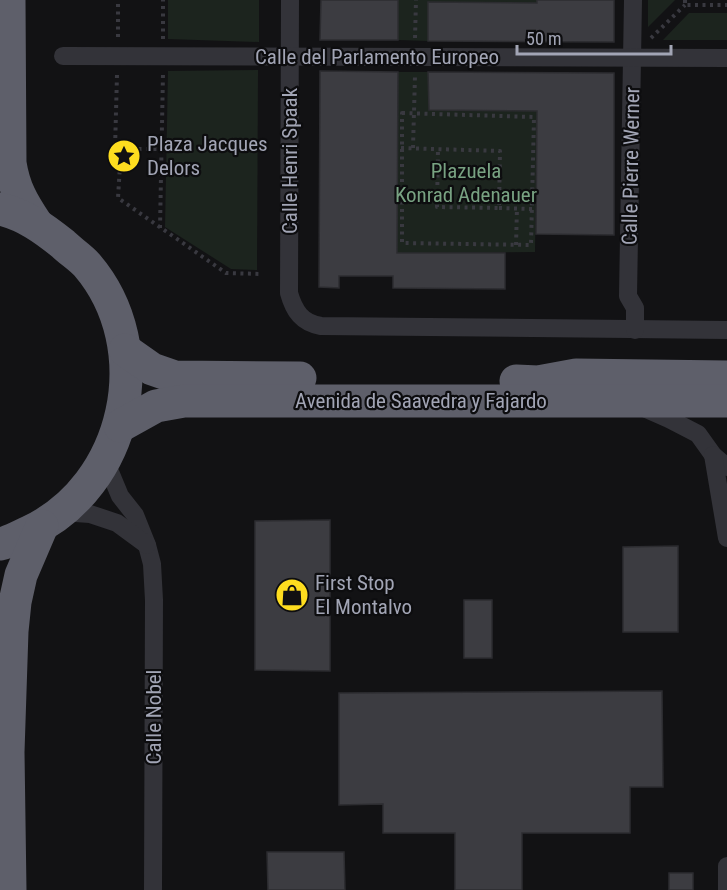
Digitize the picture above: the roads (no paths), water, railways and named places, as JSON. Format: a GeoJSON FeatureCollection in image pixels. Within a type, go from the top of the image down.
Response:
{"type":"FeatureCollection","features":[{"type":"Feature","properties":{"kind":"highway"},"geometry":{"type":"LineString","coordinates":[[3,543],[52,519],[84,492],[105,460],[120,426],[127,376],[125,350],[119,325],[104,290],[86,264],[16,215],[19,197],[10,163],[9,0]]}},
{"type":"Feature","properties":{"kind":"highway","name":"Avenida de Saavedra y Fajardo"},"geometry":{"type":"LineString","coordinates":[[125,350],[152,369],[175,377],[538,382],[576,375],[727,377]]}},
{"type":"Feature","properties":{"kind":"highway","name":"Avenida de Saavedra y Fajardo"},"geometry":{"type":"LineString","coordinates":[[120,426],[156,406],[184,401],[727,401]]}},
{"type":"Feature","properties":{"kind":"highway"},"geometry":{"type":"LineString","coordinates":[[10,890],[8,752],[15,602],[21,575],[52,519]]}},
{"type":"Feature","properties":{"kind":"street","name":"Calle Henri Spaak"},"geometry":{"type":"LineString","coordinates":[[290,0],[289,293],[293,307],[302,318],[309,324],[321,326],[635,330]]}},
{"type":"Feature","properties":{"kind":"street","name":"Calle Pierre Werner"},"geometry":{"type":"LineString","coordinates":[[633,0],[628,296],[634,308],[635,330]]}},
{"type":"Feature","properties":{"kind":"street","name":"Calle del Parlamento Europeo"},"geometry":{"type":"LineString","coordinates":[[63,56],[727,58]]}},
{"type":"Feature","properties":{"kind":"street"},"geometry":{"type":"LineString","coordinates":[[635,330],[727,330]]}},
{"type":"Feature","properties":{"kind":"street"},"geometry":{"type":"LineString","coordinates":[[625,401],[698,434],[713,455],[727,467]]}},
{"type":"Feature","properties":{"kind":"street"},"geometry":{"type":"LineString","coordinates":[[713,455],[727,538]]}},
{"type":"Feature","properties":{"kind":"street","name":"Calle Nobel"},"geometry":{"type":"LineString","coordinates":[[105,460],[120,496],[135,515],[152,564],[154,600],[153,890]]}},
{"type":"Feature","properties":{"kind":"street"},"geometry":{"type":"LineString","coordinates":[[52,519],[90,514],[117,523],[147,545]]}},
{"type":"Feature","properties":{"kind":"street"},"geometry":{"type":"LineString","coordinates":[[727,866],[727,890]]}},
{"type":"Feature","properties":{"kind":"place","name":"Plaza Jacques Delors"},"geometry":{"type":"Point","coordinates":[124,156]}},
{"type":"Feature","properties":{"kind":"place","name":"First Stop El Montalvo"},"geometry":{"type":"Point","coordinates":[292,595]}},
{"type":"Feature","properties":{"kind":"park label","name":"Plazuela Konrad Adenauer"},"geometry":{"type":"Point","coordinates":[466,183]}}]}
